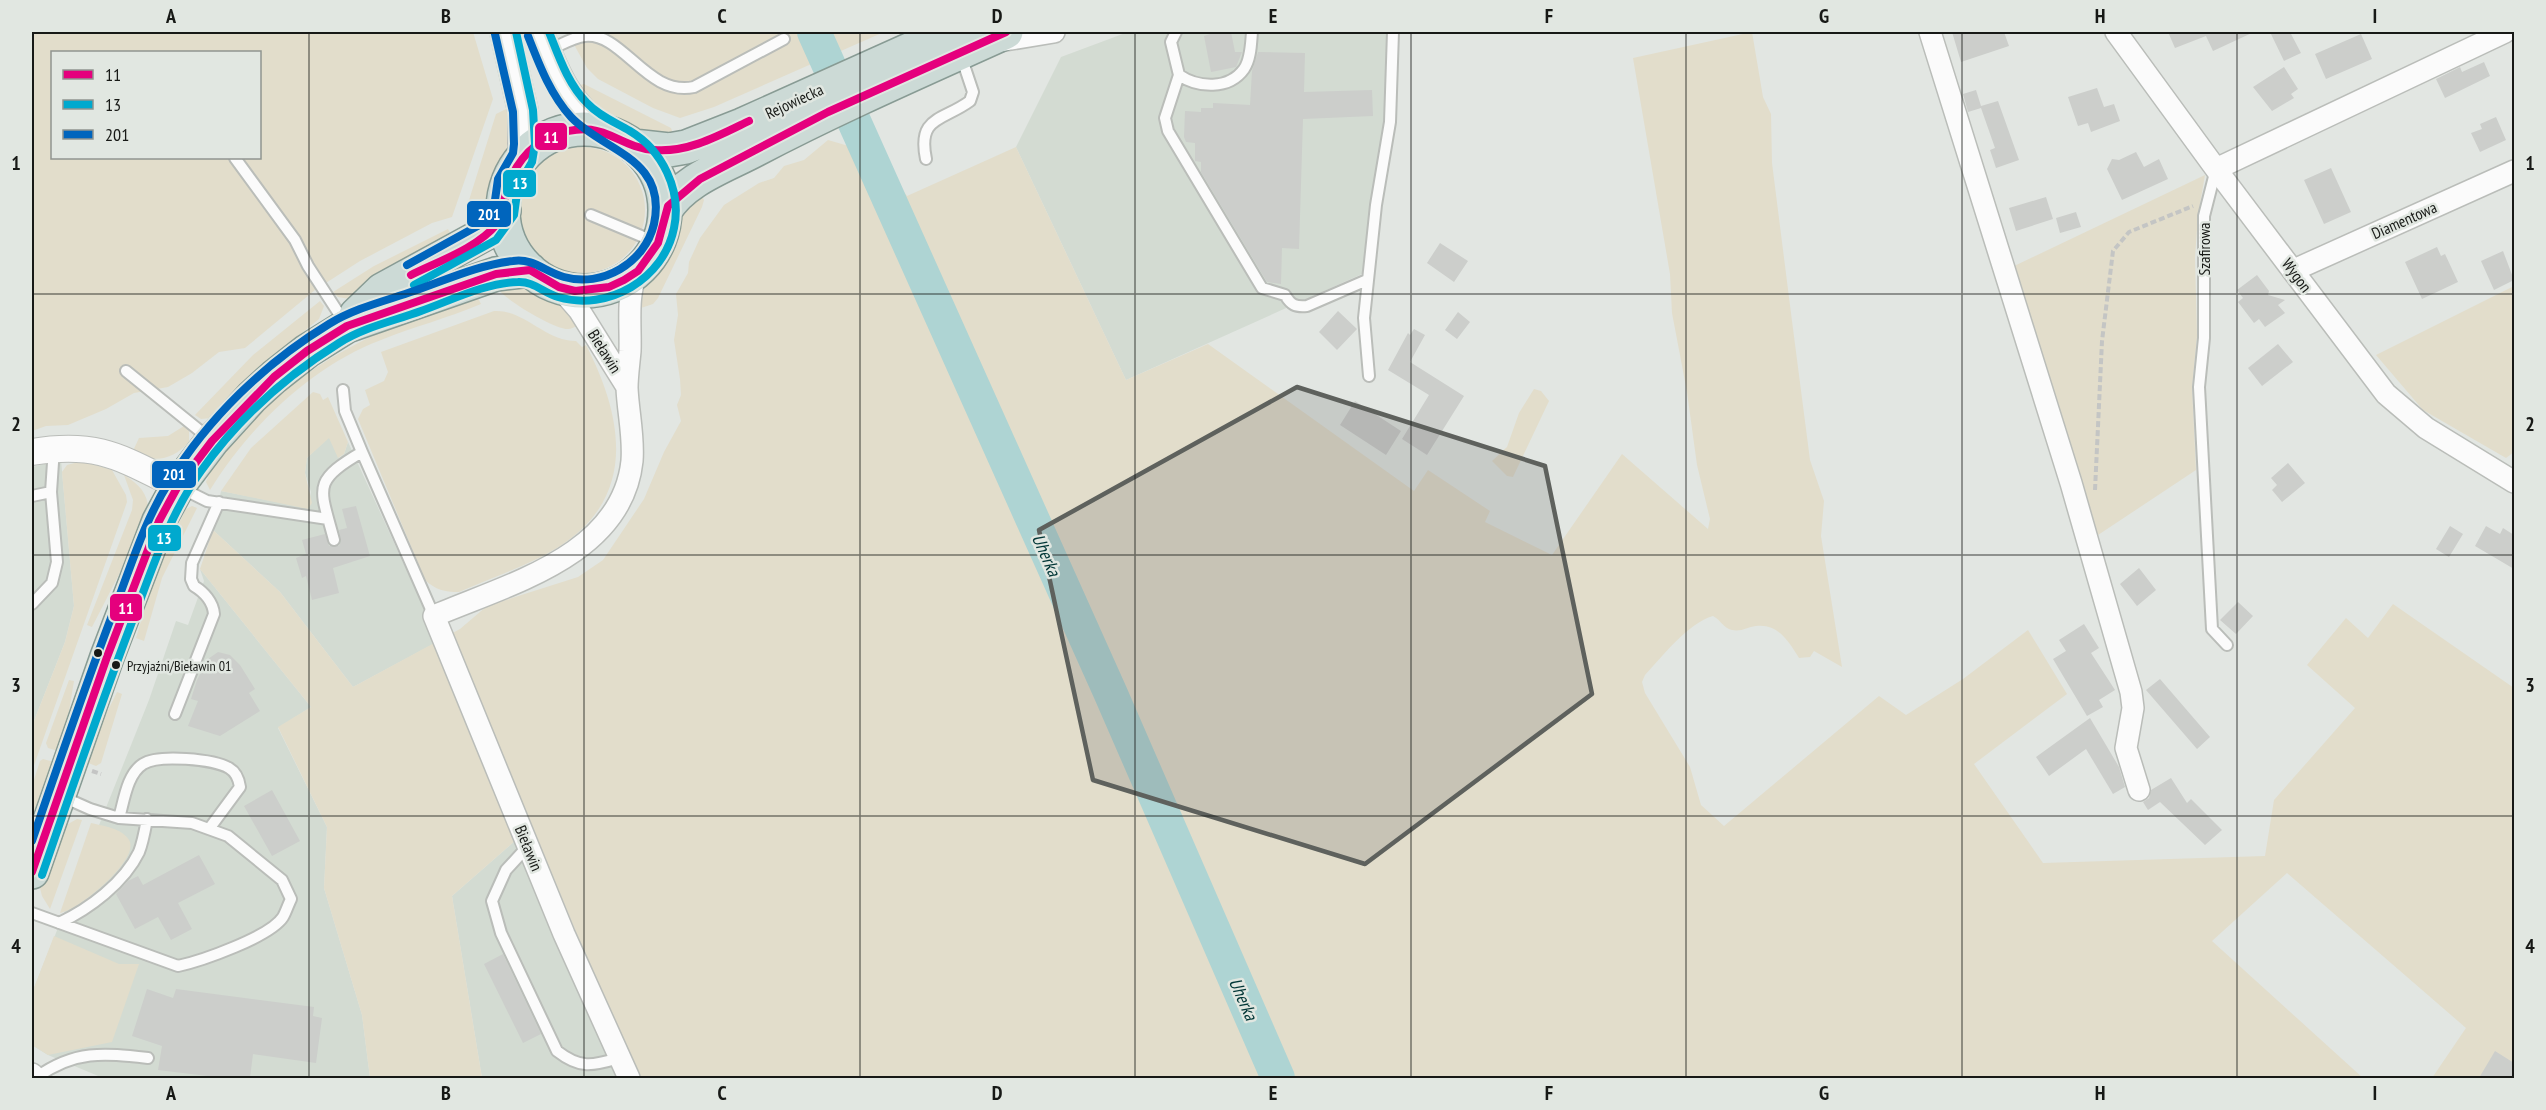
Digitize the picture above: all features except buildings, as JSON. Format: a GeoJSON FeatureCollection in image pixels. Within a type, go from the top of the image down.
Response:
{"type":"FeatureCollection","features":[{"type":"Feature","properties":{"kind":"highway","name":"Rejowiecka"},"geometry":{"type":"LineString","coordinates":[[633,146],[654,150],[686,147],[822,102],[974,40]]}},
{"type":"Feature","properties":{"kind":"highway","name":"Rejowiecka"},"geometry":{"type":"LineString","coordinates":[[665,211],[674,199],[700,179],[822,102]]}},
{"type":"Feature","properties":{"kind":"highway"},"geometry":{"type":"LineString","coordinates":[[569,131],[604,132],[633,146],[654,168],[660,181],[665,211],[658,243],[638,271],[609,287],[575,291],[559,287],[530,270],[511,243],[504,211],[508,182],[523,157],[552,136],[569,131]]}},
{"type":"Feature","properties":{"kind":"highway"},"geometry":{"type":"LineString","coordinates":[[32,872],[107,657],[155,532],[178,486],[212,441],[252,397],[274,377],[307,351],[346,326],[382,290],[490,231],[504,211]]}},
{"type":"Feature","properties":{"kind":"highway"},"geometry":{"type":"LineString","coordinates":[[346,326],[496,274],[530,270]]}},
{"type":"Feature","properties":{"kind":"main road"},"geometry":{"type":"LineString","coordinates":[[505,32],[523,111],[523,157]]}},
{"type":"Feature","properties":{"kind":"main road"},"geometry":{"type":"LineString","coordinates":[[542,41],[567,97],[604,132]]}},
{"type":"Feature","properties":{"kind":"street"},"geometry":{"type":"LineString","coordinates":[[974,40],[1040,36],[1054,32]]}},
{"type":"Feature","properties":{"kind":"street"},"geometry":{"type":"LineString","coordinates":[[1930,32],[2086,533],[2101,594],[2131,692],[2133,708],[2126,748],[2139,790]]}},
{"type":"Feature","properties":{"kind":"street","name":"Wygon"},"geometry":{"type":"LineString","coordinates":[[2116,32],[2386,394],[2407,414],[2514,482]]}},
{"type":"Feature","properties":{"kind":"street"},"geometry":{"type":"LineString","coordinates":[[2216,169],[2505,32]]}},
{"type":"Feature","properties":{"kind":"street","name":"Diamentowa"},"geometry":{"type":"LineString","coordinates":[[2294,270],[2514,171]]}},
{"type":"Feature","properties":{"kind":"street","name":"Bieławin"},"geometry":{"type":"LineString","coordinates":[[629,1078],[528,846],[434,616],[570,556],[602,527],[620,501],[630,474],[633,449],[627,387],[632,319],[631,289],[638,271]]}},
{"type":"Feature","properties":{"kind":"street","name":"Bieławin"},"geometry":{"type":"LineString","coordinates":[[559,287],[579,310],[627,387]]}},
{"type":"Feature","properties":{"kind":"street"},"geometry":{"type":"LineString","coordinates":[[43,450],[91,448],[124,459],[178,486]]}},
{"type":"Feature","properties":{"kind":"lane"},"geometry":{"type":"LineString","coordinates":[[1176,32],[1171,42],[1179,75],[1165,118],[1168,131],[1262,288],[1285,295],[1290,303],[1297,307],[1307,306],[1366,280]]}},
{"type":"Feature","properties":{"kind":"lane"},"geometry":{"type":"LineString","coordinates":[[1179,75],[1189,82],[1204,85],[1220,84],[1236,77],[1245,68],[1252,32]]}},
{"type":"Feature","properties":{"kind":"lane"},"geometry":{"type":"LineString","coordinates":[[1370,376],[1364,318],[1366,280],[1390,122],[1393,32]]}},
{"type":"Feature","properties":{"kind":"lane"},"geometry":{"type":"LineString","coordinates":[[542,41],[585,36],[605,41],[664,85],[678,91],[693,87],[784,39]]}},
{"type":"Feature","properties":{"kind":"lane"},"geometry":{"type":"LineString","coordinates":[[926,159],[923,146],[927,128],[933,120],[970,101],[974,92],[974,40]]}},
{"type":"Feature","properties":{"kind":"lane"},"geometry":{"type":"LineString","coordinates":[[236,159],[289,231],[346,326]]}},
{"type":"Feature","properties":{"kind":"lane","name":"Szafirowa"},"geometry":{"type":"LineString","coordinates":[[2216,169],[2204,216],[2204,338],[2199,387],[2212,629],[2227,645]]}},
{"type":"Feature","properties":{"kind":"lane"},"geometry":{"type":"LineString","coordinates":[[591,215],[658,243]]}},
{"type":"Feature","properties":{"kind":"lane"},"geometry":{"type":"LineString","coordinates":[[126,371],[212,441]]}},
{"type":"Feature","properties":{"kind":"lane","name":"Bieławin"},"geometry":{"type":"LineString","coordinates":[[343,390],[345,411],[434,616]]}},
{"type":"Feature","properties":{"kind":"lane"},"geometry":{"type":"LineString","coordinates":[[32,604],[52,584],[57,562],[51,492],[43,450]]}},
{"type":"Feature","properties":{"kind":"lane"},"geometry":{"type":"LineString","coordinates":[[334,540],[321,491],[328,474],[362,452]]}},
{"type":"Feature","properties":{"kind":"lane"},"geometry":{"type":"LineString","coordinates":[[178,486],[207,501],[328,519]]}},
{"type":"Feature","properties":{"kind":"lane"},"geometry":{"type":"LineString","coordinates":[[32,496],[51,492]]}},
{"type":"Feature","properties":{"kind":"lane"},"geometry":{"type":"LineString","coordinates":[[175,714],[214,614],[205,593],[194,586],[190,571],[219,502]]}},
{"type":"Feature","properties":{"kind":"lane"},"geometry":{"type":"LineString","coordinates":[[119,818],[128,785],[135,771],[143,764],[154,759],[171,758],[214,763],[230,768],[239,778],[240,787],[209,829]]}},
{"type":"Feature","properties":{"kind":"lane"},"geometry":{"type":"LineString","coordinates":[[32,913],[177,966],[203,961],[256,936],[282,918],[291,899],[282,880],[228,836],[192,823],[119,818],[90,809],[58,795]]}},
{"type":"Feature","properties":{"kind":"lane"},"geometry":{"type":"LineString","coordinates":[[58,923],[80,913],[125,873],[140,850],[147,819]]}},
{"type":"Feature","properties":{"kind":"lane"},"geometry":{"type":"LineString","coordinates":[[528,846],[506,870],[492,901],[501,933],[557,1051],[574,1064],[597,1065],[619,1058]]}},
{"type":"Feature","properties":{"kind":"lane"},"geometry":{"type":"LineString","coordinates":[[36,1077],[56,1063],[75,1056],[104,1054],[148,1058]]}},
{"type":"Feature","properties":{"kind":"path"},"geometry":{"type":"LineString","coordinates":[[2086,533],[2095,489],[2102,341],[2113,252],[2129,232],[2193,206],[2209,192]]}},
{"type":"Feature","properties":{"kind":"highlighted area"},"geometry":{"type":"Polygon","coordinates":[[[1297,387],[1545,466],[1592,694],[1365,864],[1093,780],[1039,530],[1297,387]]]}},
{"type":"Feature","properties":{"kind":"shaded area"},"geometry":{"type":"Polygon","coordinates":[[[32,32],[473,32],[493,99],[452,217],[432,223],[360,261],[315,290],[245,348],[219,352],[192,373],[168,387],[134,393],[106,409],[68,425],[46,426],[32,431],[32,32]]]}},
{"type":"Feature","properties":{"kind":"shaded area"},"geometry":{"type":"Polygon","coordinates":[[[567,32],[884,32],[714,107],[680,118],[653,108],[598,79],[587,68],[567,32]]]}},
{"type":"Feature","properties":{"kind":"shaded area"},"geometry":{"type":"Polygon","coordinates":[[[1128,32],[1389,32],[1385,122],[1362,274],[1126,380],[1016,147],[1061,57],[1128,32]]]}},
{"type":"Feature","properties":{"kind":"shaded area"},"geometry":{"type":"Polygon","coordinates":[[[1752,32],[1763,97],[1771,114],[1772,163],[1792,321],[1810,460],[1824,501],[1821,536],[1842,667],[1814,651],[1810,657],[1799,658],[1782,635],[1771,627],[1756,626],[1732,630],[1726,628],[1713,616],[1694,626],[1676,641],[1645,675],[1642,682],[1645,693],[1690,767],[1701,805],[1724,826],[1879,696],[1906,715],[1963,679],[2028,630],[2067,694],[1974,764],[2043,863],[2265,856],[2274,800],[2355,708],[2307,665],[2346,618],[2368,638],[2393,604],[2514,688],[2514,1078],[2432,1078],[2466,1028],[2287,873],[2212,941],[2363,1078],[640,1078],[621,1040],[541,848],[533,835],[517,839],[452,896],[482,1078],[370,1078],[362,1015],[324,888],[327,827],[278,727],[311,707],[200,569],[213,530],[280,592],[353,687],[460,629],[487,606],[578,577],[603,560],[644,499],[664,452],[681,421],[677,405],[681,395],[680,379],[674,340],[678,315],[676,294],[688,273],[689,262],[700,238],[724,205],[759,183],[774,178],[784,166],[804,160],[828,140],[876,154],[907,196],[1016,147],[1126,380],[1208,344],[1414,491],[1428,470],[1490,511],[1485,522],[1552,555],[1622,454],[1708,529],[1710,519],[1697,465],[1687,392],[1672,313],[1670,274],[1633,58],[1752,32]]]}},
{"type":"Feature","properties":{"kind":"shaded area"},"geometry":{"type":"Polygon","coordinates":[[[584,84],[671,128],[674,137],[633,134],[596,116],[573,87],[584,84]]]}},
{"type":"Feature","properties":{"kind":"shaded area"},"geometry":{"type":"Polygon","coordinates":[[[510,107],[510,154],[497,176],[489,210],[471,231],[465,213],[496,114],[510,107]]]}},
{"type":"Feature","properties":{"kind":"shaded area"},"geometry":{"type":"Polygon","coordinates":[[[582,147],[606,151],[627,165],[641,186],[645,210],[641,234],[627,255],[606,269],[582,273],[558,269],[537,255],[523,234],[519,210],[523,186],[537,165],[558,151],[582,147]]]}},
{"type":"Feature","properties":{"kind":"shaded area"},"geometry":{"type":"Polygon","coordinates":[[[2205,175],[2198,215],[2195,258],[2197,336],[2192,388],[2196,470],[2092,539],[2008,269],[2205,175]]]}},
{"type":"Feature","properties":{"kind":"shaded area"},"geometry":{"type":"Polygon","coordinates":[[[699,191],[704,200],[702,207],[658,298],[653,304],[641,308],[644,287],[670,246],[674,221],[699,191]]]}},
{"type":"Feature","properties":{"kind":"shaded area"},"geometry":{"type":"Polygon","coordinates":[[[448,229],[454,240],[364,287],[349,299],[338,297],[333,292],[374,266],[448,229]]]}},
{"type":"Feature","properties":{"kind":"shaded area"},"geometry":{"type":"Polygon","coordinates":[[[520,283],[560,304],[577,326],[569,329],[551,324],[516,304],[495,285],[520,283]]]}},
{"type":"Feature","properties":{"kind":"shaded area"},"geometry":{"type":"Polygon","coordinates":[[[2514,286],[2514,452],[2506,458],[2423,410],[2376,355],[2514,286]]]}},
{"type":"Feature","properties":{"kind":"shaded area"},"geometry":{"type":"Polygon","coordinates":[[[475,292],[481,304],[393,335],[355,352],[306,383],[284,401],[243,444],[210,490],[206,482],[218,460],[260,413],[315,368],[375,334],[475,292]]]}},
{"type":"Feature","properties":{"kind":"shaded area"},"geometry":{"type":"Polygon","coordinates":[[[320,301],[324,306],[319,319],[268,361],[211,418],[201,419],[195,415],[253,355],[320,301]]]}},
{"type":"Feature","properties":{"kind":"shaded area"},"geometry":{"type":"Polygon","coordinates":[[[494,311],[515,315],[554,336],[576,341],[582,347],[586,345],[608,397],[614,424],[616,450],[613,475],[604,499],[589,522],[566,542],[528,563],[459,592],[445,591],[425,580],[358,419],[363,409],[370,405],[365,390],[384,381],[388,372],[381,352],[494,311]]]}},
{"type":"Feature","properties":{"kind":"shaded area"},"geometry":{"type":"Polygon","coordinates":[[[1534,389],[1541,391],[1549,401],[1513,477],[1507,476],[1492,461],[1507,447],[1519,413],[1534,389]]]}},
{"type":"Feature","properties":{"kind":"shaded area"},"geometry":{"type":"Polygon","coordinates":[[[313,392],[320,394],[323,400],[328,397],[348,442],[344,454],[338,458],[329,438],[307,458],[305,473],[312,503],[308,509],[221,491],[251,448],[313,392]]]}},
{"type":"Feature","properties":{"kind":"shaded area"},"geometry":{"type":"Polygon","coordinates":[[[184,426],[189,431],[189,442],[177,453],[156,459],[132,453],[139,438],[168,436],[184,426]]]}},
{"type":"Feature","properties":{"kind":"shaded area"},"geometry":{"type":"Polygon","coordinates":[[[329,437],[339,458],[344,454],[348,442],[439,641],[353,687],[280,592],[213,530],[221,491],[308,508],[311,492],[305,473],[307,458],[329,437]]]}},
{"type":"Feature","properties":{"kind":"shaded area"},"geometry":{"type":"Polygon","coordinates":[[[61,460],[74,606],[65,642],[32,726],[32,467],[61,460]]]}},
{"type":"Feature","properties":{"kind":"shaded area"},"geometry":{"type":"Polygon","coordinates":[[[82,461],[112,470],[126,495],[127,502],[32,771],[32,726],[65,642],[74,606],[62,472],[67,465],[82,461]]]}},
{"type":"Feature","properties":{"kind":"shaded area"},"geometry":{"type":"Polygon","coordinates":[[[124,475],[144,492],[148,504],[148,518],[92,627],[87,625],[132,510],[133,500],[124,475]]]}},
{"type":"Feature","properties":{"kind":"shaded area"},"geometry":{"type":"Polygon","coordinates":[[[192,506],[197,508],[162,578],[144,641],[136,638],[164,556],[186,509],[192,506]]]}},
{"type":"Feature","properties":{"kind":"shaded area"},"geometry":{"type":"Polygon","coordinates":[[[200,569],[311,707],[278,728],[327,827],[324,888],[362,1015],[370,1078],[103,1078],[48,1055],[32,1045],[32,993],[149,700],[176,621],[188,625],[204,581],[200,569]]]}},
{"type":"Feature","properties":{"kind":"shaded area"},"geometry":{"type":"Polygon","coordinates":[[[69,680],[74,681],[66,729],[58,751],[48,748],[46,743],[69,680]]]}},
{"type":"Feature","properties":{"kind":"shaded area"},"geometry":{"type":"Polygon","coordinates":[[[117,692],[122,694],[101,763],[96,766],[83,761],[117,692]]]}},
{"type":"Feature","properties":{"kind":"shaded area"},"geometry":{"type":"Polygon","coordinates":[[[43,759],[54,762],[32,827],[32,786],[40,761],[43,759]]]}},
{"type":"Feature","properties":{"kind":"shaded area"},"geometry":{"type":"Polygon","coordinates":[[[77,819],[82,820],[50,909],[40,888],[61,828],[77,819]]]}},
{"type":"Feature","properties":{"kind":"shaded area"},"geometry":{"type":"Polygon","coordinates":[[[91,823],[122,833],[129,840],[130,849],[126,859],[106,883],[80,903],[60,913],[91,823]]]}},
{"type":"Feature","properties":{"kind":"shaded area"},"geometry":{"type":"Polygon","coordinates":[[[517,839],[617,1078],[482,1078],[452,896],[517,839]]]}},
{"type":"Feature","properties":{"kind":"shaded area"},"geometry":{"type":"Polygon","coordinates":[[[54,936],[119,964],[139,964],[112,1042],[48,1055],[32,1045],[32,993],[54,936]]]}},
{"type":"Feature","properties":{"kind":"waterway","name":"Uherka"},"geometry":{"type":"LineString","coordinates":[[814,32],[1110,692],[1278,1078]]}},
{"type":"Feature","properties":{"kind":"transit line","name":"13"},"geometry":{"type":"LineString","coordinates":[[414,285],[496,240],[514,215],[518,186],[532,162],[535,144],[533,110],[516,32]]}},
{"type":"Feature","properties":{"kind":"transit line","name":"13"},"geometry":{"type":"LineString","coordinates":[[42,875],[111,679],[149,577],[180,504],[215,452],[264,400],[300,370],[349,337],[469,293],[493,285],[523,282],[558,297],[596,300],[631,287],[659,262],[668,246],[676,214],[675,199],[667,172],[652,149],[641,139],[597,112],[580,96],[565,70],[549,32]]}},
{"type":"Feature","properties":{"kind":"transit line","name":"11"},"geometry":{"type":"LineString","coordinates":[[32,872],[107,657],[159,521],[178,486],[212,441],[274,377],[307,351],[347,326],[496,274],[530,270],[559,287],[575,291],[609,287],[624,280],[638,271],[658,243],[668,206],[700,179],[828,112],[1006,32]]}},
{"type":"Feature","properties":{"kind":"transit line","name":"201"},"geometry":{"type":"LineString","coordinates":[[407,265],[483,223],[494,207],[498,179],[513,153],[514,144],[513,112],[495,34]]}},
{"type":"Feature","properties":{"kind":"transit line","name":"201"},"geometry":{"type":"LineString","coordinates":[[32,841],[94,664],[139,542],[153,511],[184,458],[220,414],[240,394],[282,356],[305,339],[339,318],[360,309],[475,269],[513,261],[533,263],[564,277],[593,279],[607,275],[632,261],[649,238],[654,224],[656,202],[651,184],[630,158],[584,129],[571,117],[551,89],[528,36]]}},
{"type":"Feature","properties":{"kind":"transit line","name":"11"},"geometry":{"type":"LineString","coordinates":[[411,275],[479,241],[497,224],[512,175],[522,159],[544,140],[584,129],[608,134],[641,148],[679,149],[703,142],[749,121]]}},
{"type":"Feature","properties":{"kind":"place","name":"Przyjaźni/Bieławin 01"},"geometry":{"type":"Point","coordinates":[116,665]}}]}
